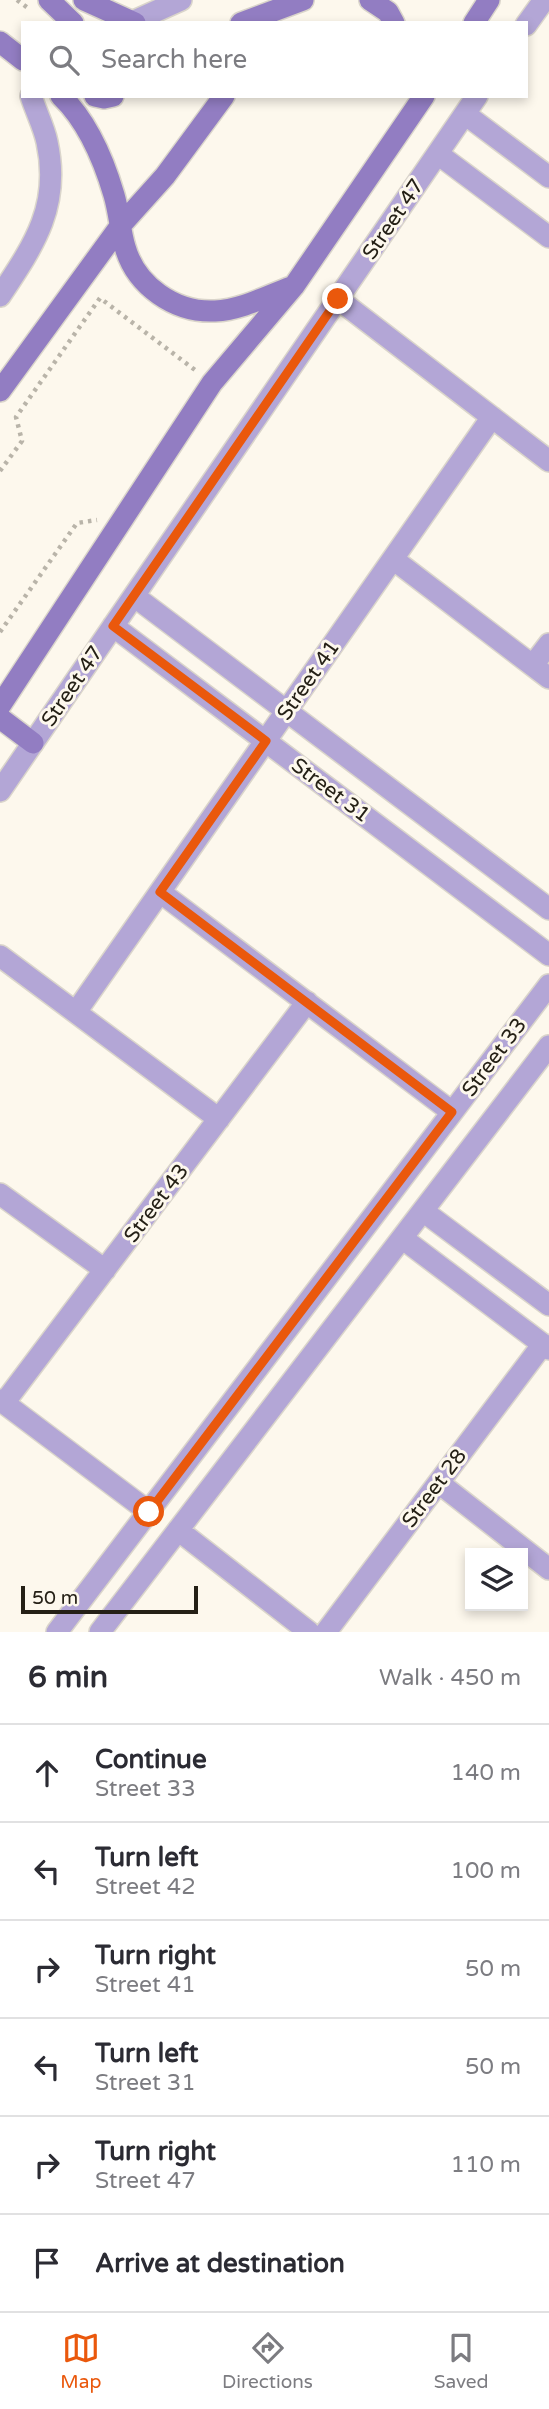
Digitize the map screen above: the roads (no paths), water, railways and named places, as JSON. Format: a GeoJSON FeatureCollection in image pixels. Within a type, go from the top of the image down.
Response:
{"type":"FeatureCollection","features":[{"type":"Feature","properties":{"kind":"street"},"geometry":{"type":"LineString","coordinates":[[49,0],[71,21]]}},
{"type":"Feature","properties":{"kind":"street"},"geometry":{"type":"LineString","coordinates":[[84,0],[131,21]]}},
{"type":"Feature","properties":{"kind":"street"},"geometry":{"type":"LineString","coordinates":[[135,21],[181,0]]}},
{"type":"Feature","properties":{"kind":"street"},"geometry":{"type":"LineString","coordinates":[[247,21],[303,0]]}},
{"type":"Feature","properties":{"kind":"street"},"geometry":{"type":"LineString","coordinates":[[370,0],[388,12],[393,21]]}},
{"type":"Feature","properties":{"kind":"street"},"geometry":{"type":"LineString","coordinates":[[475,21],[489,0]]}},
{"type":"Feature","properties":{"kind":"street"},"geometry":{"type":"LineString","coordinates":[[528,22],[544,0]]}},
{"type":"Feature","properties":{"kind":"street"},"geometry":{"type":"LineString","coordinates":[[0,42],[21,59]]}},
{"type":"Feature","properties":{"kind":"street"},"geometry":{"type":"LineString","coordinates":[[0,296],[43,226],[50,197],[51,168],[47,139],[33,98]]}},
{"type":"Feature","properties":{"kind":"street"},"geometry":{"type":"LineString","coordinates":[[63,98],[88,133],[102,163],[114,194],[126,249],[135,270],[150,288],[169,301],[191,309],[215,311],[238,307],[294,286]]}},
{"type":"Feature","properties":{"kind":"street"},"geometry":{"type":"LineString","coordinates":[[0,391],[121,225],[165,176],[223,98]]}},
{"type":"Feature","properties":{"kind":"street"},"geometry":{"type":"LineString","coordinates":[[0,706],[212,383],[294,286],[419,99]]}},
{"type":"Feature","properties":{"kind":"street"},"geometry":{"type":"LineString","coordinates":[[471,105],[549,177]]}},
{"type":"Feature","properties":{"kind":"street","name":"Street 47"},"geometry":{"type":"LineString","coordinates":[[0,791],[471,105]]}},
{"type":"Feature","properties":{"kind":"street"},"geometry":{"type":"LineString","coordinates":[[438,154],[549,237]]}},
{"type":"Feature","properties":{"kind":"street"},"geometry":{"type":"LineString","coordinates":[[338,299],[549,461]]}},
{"type":"Feature","properties":{"kind":"street","name":"Street 41"},"geometry":{"type":"LineString","coordinates":[[76,1012],[492,417]]}},
{"type":"Feature","properties":{"kind":"street"},"geometry":{"type":"LineString","coordinates":[[393,559],[541,672],[549,644]]}},
{"type":"Feature","properties":{"kind":"street","name":"Street 31"},"geometry":{"type":"LineString","coordinates":[[134,596],[549,909]]}},
{"type":"Feature","properties":{"kind":"street","name":"Street 31"},"geometry":{"type":"LineString","coordinates":[[113,626],[549,955]]}},
{"type":"Feature","properties":{"kind":"street"},"geometry":{"type":"LineString","coordinates":[[0,718],[33,743]]}},
{"type":"Feature","properties":{"kind":"street"},"geometry":{"type":"LineString","coordinates":[[160,892],[452,1112]]}},
{"type":"Feature","properties":{"kind":"street"},"geometry":{"type":"LineString","coordinates":[[0,956],[219,1119]]}},
{"type":"Feature","properties":{"kind":"street","name":"Street 33"},"geometry":{"type":"LineString","coordinates":[[57,1632],[549,985]]}},
{"type":"Feature","properties":{"kind":"street","name":"Street 43"},"geometry":{"type":"LineString","coordinates":[[2,1402],[307,1002]]}},
{"type":"Feature","properties":{"kind":"street","name":"Street 33"},"geometry":{"type":"LineString","coordinates":[[100,1632],[549,1046]]}},
{"type":"Feature","properties":{"kind":"street"},"geometry":{"type":"LineString","coordinates":[[0,1194],[105,1270]]}},
{"type":"Feature","properties":{"kind":"street"},"geometry":{"type":"LineString","coordinates":[[423,1211],[549,1305]]}},
{"type":"Feature","properties":{"kind":"street"},"geometry":{"type":"LineString","coordinates":[[401,1238],[546,1346]]}},
{"type":"Feature","properties":{"kind":"street","name":"Street 28"},"geometry":{"type":"LineString","coordinates":[[326,1632],[546,1346]]}},
{"type":"Feature","properties":{"kind":"street"},"geometry":{"type":"LineString","coordinates":[[2,1402],[149,1512]]}},
{"type":"Feature","properties":{"kind":"street"},"geometry":{"type":"LineString","coordinates":[[439,1483],[549,1569]]}},
{"type":"Feature","properties":{"kind":"street"},"geometry":{"type":"LineString","coordinates":[[178,1531],[309,1632]]}}]}
